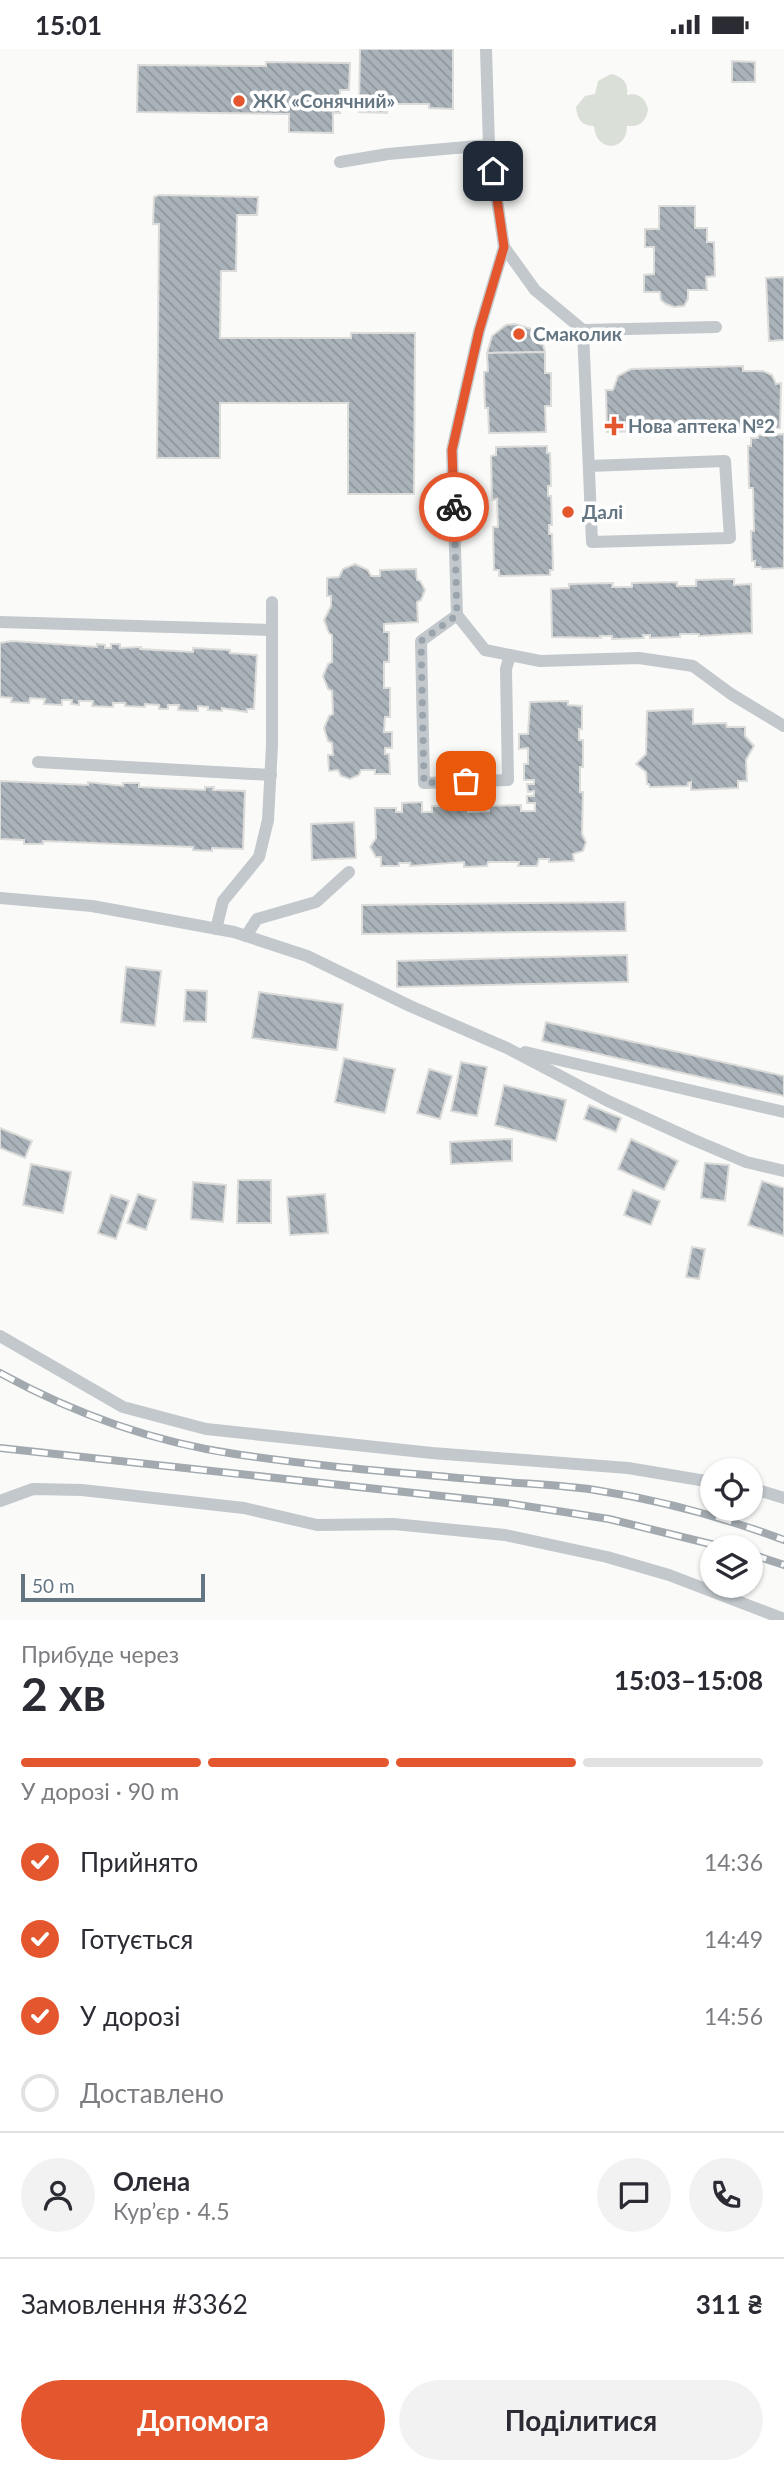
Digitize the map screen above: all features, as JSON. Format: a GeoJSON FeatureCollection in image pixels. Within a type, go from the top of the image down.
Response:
{"type":"FeatureCollection","features":[{"type":"Feature","properties":{"kind":"lane"},"geometry":{"type":"LineString","coordinates":[[486,49],[489,145],[504,247],[479,331],[452,450],[457,615],[485,650],[540,661],[639,657],[693,666],[731,694],[784,726]]}},
{"type":"Feature","properties":{"kind":"lane"},"geometry":{"type":"LineString","coordinates":[[340,162],[388,154],[489,145]]}},
{"type":"Feature","properties":{"kind":"lane"},"geometry":{"type":"LineString","coordinates":[[504,247],[535,290],[583,330],[716,327]]}},
{"type":"Feature","properties":{"kind":"lane"},"geometry":{"type":"LineString","coordinates":[[583,330],[592,542],[730,538],[725,461],[589,466]]}},
{"type":"Feature","properties":{"kind":"lane"},"geometry":{"type":"LineString","coordinates":[[216,929],[223,901],[259,857],[268,820],[271,775],[272,602]]}},
{"type":"Feature","properties":{"kind":"lane"},"geometry":{"type":"LineString","coordinates":[[457,615],[421,641],[424,783],[508,780],[506,669],[510,655]]}},
{"type":"Feature","properties":{"kind":"lane"},"geometry":{"type":"LineString","coordinates":[[0,622],[272,630]]}},
{"type":"Feature","properties":{"kind":"lane"},"geometry":{"type":"LineString","coordinates":[[38,762],[271,775]]}},
{"type":"Feature","properties":{"kind":"lane"},"geometry":{"type":"LineString","coordinates":[[246,936],[257,919],[316,902],[349,872]]}},
{"type":"Feature","properties":{"kind":"lane"},"geometry":{"type":"LineString","coordinates":[[0,898],[92,906],[216,929],[307,955],[410,1006],[507,1048],[608,1101],[694,1140],[746,1161],[784,1171]]}},
{"type":"Feature","properties":{"kind":"lane"},"geometry":{"type":"LineString","coordinates":[[507,1048],[784,1112]]}},
{"type":"Feature","properties":{"kind":"lane"},"geometry":{"type":"LineString","coordinates":[[0,1336],[123,1407],[206,1429],[432,1453],[628,1468],[700,1480]]}},
{"type":"Feature","properties":{"kind":"lane"},"geometry":{"type":"LineString","coordinates":[[0,1501],[33,1489],[82,1489],[244,1508],[317,1525],[394,1524],[505,1535],[607,1557],[669,1575],[784,1619]]}},
{"type":"Feature","properties":{"kind":"lane"},"geometry":{"type":"LineString","coordinates":[[763,1492],[784,1498]]}},
{"type":"Feature","properties":{"kind":"shaded area"},"geometry":{"type":"Polygon","coordinates":[[[611,74],[624,81],[627,95],[641,97],[648,110],[644,121],[635,126],[627,126],[622,141],[611,146],[600,141],[594,126],[581,121],[576,107],[585,96],[595,94],[598,81],[611,74]]]}},
{"type":"Feature","properties":{"kind":"building"},"geometry":{"type":"Polygon","coordinates":[[[360,49],[453,49],[453,109],[429,108],[429,104],[388,104],[387,113],[359,112],[360,49]]]}},
{"type":"Feature","properties":{"kind":"building"},"geometry":{"type":"Polygon","coordinates":[[[732,61],[755,62],[755,82],[732,82],[732,61]]]}},
{"type":"Feature","properties":{"kind":"building","name":"ЖК «Сонячний»"},"geometry":{"type":"Polygon","coordinates":[[[266,62],[350,63],[349,90],[340,90],[340,113],[333,113],[333,133],[289,132],[289,114],[137,112],[138,65],[266,66],[266,62]]]}},
{"type":"Feature","properties":{"kind":"building"},"geometry":{"type":"Polygon","coordinates":[[[154,197],[258,197],[257,215],[237,215],[236,271],[221,271],[220,338],[351,338],[351,333],[415,333],[414,494],[348,494],[348,403],[220,403],[220,458],[157,458],[159,224],[153,224],[154,197]]]}},
{"type":"Feature","properties":{"kind":"building"},"geometry":{"type":"Polygon","coordinates":[[[659,206],[695,206],[695,228],[707,228],[707,242],[714,242],[715,276],[706,277],[707,290],[688,290],[688,299],[684,306],[666,304],[661,300],[660,292],[644,292],[644,275],[654,274],[654,247],[645,247],[645,229],[659,229],[659,206]]]}},
{"type":"Feature","properties":{"kind":"building"},"geometry":{"type":"Polygon","coordinates":[[[784,277],[784,340],[769,341],[766,278],[784,277]]]}},
{"type":"Feature","properties":{"kind":"building"},"geometry":{"type":"Polygon","coordinates":[[[515,324],[532,329],[543,344],[545,352],[487,353],[492,336],[506,325],[515,324]]]}},
{"type":"Feature","properties":{"kind":"building"},"geometry":{"type":"Polygon","coordinates":[[[545,352],[545,373],[551,373],[551,406],[545,406],[546,432],[489,433],[484,372],[488,371],[487,353],[545,352]]]}},
{"type":"Feature","properties":{"kind":"building"},"geometry":{"type":"Polygon","coordinates":[[[743,366],[743,371],[763,371],[772,375],[776,384],[781,383],[780,428],[607,432],[606,390],[613,390],[618,376],[631,369],[743,366]]]}},
{"type":"Feature","properties":{"kind":"building"},"geometry":{"type":"Polygon","coordinates":[[[784,434],[784,568],[762,569],[755,567],[755,561],[752,561],[753,488],[749,488],[748,446],[751,446],[751,438],[758,438],[758,435],[784,434]]]}},
{"type":"Feature","properties":{"kind":"building"},"geometry":{"type":"Polygon","coordinates":[[[547,446],[547,453],[550,453],[551,486],[548,486],[548,496],[551,496],[552,525],[549,525],[549,534],[552,534],[553,570],[550,570],[550,575],[499,576],[499,570],[494,570],[493,527],[498,527],[497,499],[492,500],[491,456],[496,455],[496,447],[547,446]]]}},
{"type":"Feature","properties":{"kind":"building"},"geometry":{"type":"Polygon","coordinates":[[[355,564],[368,570],[371,576],[380,576],[380,570],[416,569],[417,580],[425,590],[421,600],[417,602],[418,622],[384,624],[384,632],[389,632],[389,662],[384,662],[384,688],[390,688],[390,717],[385,717],[384,732],[392,732],[392,748],[385,748],[385,754],[389,754],[390,774],[361,770],[359,775],[350,779],[341,776],[338,770],[329,771],[328,755],[333,755],[332,743],[328,741],[324,728],[329,716],[333,714],[332,691],[328,689],[323,676],[328,664],[332,662],[332,635],[324,620],[331,606],[331,596],[327,596],[327,578],[339,577],[343,569],[355,564]]]}},
{"type":"Feature","properties":{"kind":"building"},"geometry":{"type":"Polygon","coordinates":[[[734,579],[734,585],[751,584],[752,633],[699,636],[680,634],[680,637],[650,638],[650,635],[643,635],[644,638],[612,639],[612,636],[552,637],[551,589],[569,588],[569,584],[613,583],[612,587],[632,587],[632,583],[677,582],[677,586],[696,586],[696,580],[734,579]]]}},
{"type":"Feature","properties":{"kind":"building"},"geometry":{"type":"Polygon","coordinates":[[[12,641],[97,647],[97,644],[105,645],[105,648],[111,648],[111,644],[120,644],[120,648],[141,647],[140,649],[193,652],[193,648],[230,650],[230,653],[257,655],[254,709],[247,709],[247,712],[222,708],[222,711],[198,706],[198,711],[178,710],[179,705],[168,705],[168,709],[159,709],[159,705],[125,706],[125,703],[113,703],[113,707],[92,706],[93,701],[79,701],[79,705],[71,704],[72,700],[62,700],[62,705],[44,704],[45,699],[30,698],[29,703],[11,702],[12,698],[0,697],[0,643],[12,641]]]}},
{"type":"Feature","properties":{"kind":"building"},"geometry":{"type":"Polygon","coordinates":[[[568,701],[568,705],[582,706],[582,729],[579,729],[579,740],[583,740],[580,792],[583,792],[582,834],[586,842],[583,851],[573,854],[574,861],[549,862],[549,859],[539,859],[537,866],[518,866],[519,862],[488,862],[487,866],[464,867],[464,862],[410,866],[410,863],[399,863],[399,866],[381,866],[381,857],[376,857],[370,847],[376,838],[375,808],[396,808],[396,812],[402,812],[402,803],[422,802],[422,812],[432,812],[432,806],[468,806],[468,812],[489,811],[489,806],[521,805],[521,811],[535,811],[535,803],[527,803],[527,796],[534,796],[534,791],[528,792],[527,784],[534,784],[534,780],[524,780],[528,748],[519,749],[519,734],[528,734],[530,702],[568,701]]]}},
{"type":"Feature","properties":{"kind":"building"},"geometry":{"type":"Polygon","coordinates":[[[693,709],[693,724],[726,723],[727,727],[745,727],[745,736],[754,746],[746,760],[747,781],[738,781],[738,788],[691,790],[691,782],[688,786],[650,787],[647,784],[646,772],[636,764],[646,754],[647,711],[693,709]]]}},
{"type":"Feature","properties":{"kind":"building"},"geometry":{"type":"Polygon","coordinates":[[[0,781],[88,785],[88,782],[123,786],[123,783],[139,783],[139,787],[205,790],[205,787],[214,787],[213,790],[245,791],[243,849],[212,848],[212,851],[193,850],[193,847],[43,841],[43,844],[24,844],[24,840],[0,839],[0,781]]]}},
{"type":"Feature","properties":{"kind":"building"},"geometry":{"type":"Polygon","coordinates":[[[354,822],[356,858],[312,860],[311,824],[354,822]]]}},
{"type":"Feature","properties":{"kind":"building"},"geometry":{"type":"Polygon","coordinates":[[[625,902],[626,931],[362,934],[362,905],[625,902]]]}},
{"type":"Feature","properties":{"kind":"building"},"geometry":{"type":"Polygon","coordinates":[[[627,955],[628,982],[397,987],[397,961],[627,955]]]}},
{"type":"Feature","properties":{"kind":"building"},"geometry":{"type":"Polygon","coordinates":[[[126,967],[161,971],[155,1026],[121,1022],[126,967]]]}},
{"type":"Feature","properties":{"kind":"building"},"geometry":{"type":"Polygon","coordinates":[[[186,990],[207,991],[206,1022],[184,1021],[186,990]]]}},
{"type":"Feature","properties":{"kind":"building"},"geometry":{"type":"Polygon","coordinates":[[[259,992],[343,1004],[337,1050],[252,1038],[259,992]]]}},
{"type":"Feature","properties":{"kind":"building"},"geometry":{"type":"Polygon","coordinates":[[[546,1022],[784,1076],[784,1096],[542,1041],[546,1022]]]}},
{"type":"Feature","properties":{"kind":"building"},"geometry":{"type":"Polygon","coordinates":[[[344,1058],[395,1069],[385,1113],[335,1102],[344,1058]]]}},
{"type":"Feature","properties":{"kind":"building"},"geometry":{"type":"Polygon","coordinates":[[[461,1062],[487,1067],[477,1116],[451,1111],[461,1062]]]}},
{"type":"Feature","properties":{"kind":"building"},"geometry":{"type":"Polygon","coordinates":[[[429,1069],[452,1076],[440,1119],[417,1113],[429,1069]]]}},
{"type":"Feature","properties":{"kind":"building"},"geometry":{"type":"Polygon","coordinates":[[[504,1085],[566,1100],[556,1141],[495,1125],[504,1085]]]}},
{"type":"Feature","properties":{"kind":"building"},"geometry":{"type":"Polygon","coordinates":[[[589,1105],[621,1118],[616,1132],[584,1119],[589,1105]]]}},
{"type":"Feature","properties":{"kind":"building"},"geometry":{"type":"Polygon","coordinates":[[[0,1128],[32,1141],[25,1158],[0,1148],[0,1128]]]}},
{"type":"Feature","properties":{"kind":"building"},"geometry":{"type":"Polygon","coordinates":[[[512,1139],[512,1161],[451,1164],[450,1142],[512,1139]]]}},
{"type":"Feature","properties":{"kind":"building"},"geometry":{"type":"Polygon","coordinates":[[[631,1139],[678,1161],[664,1190],[618,1169],[631,1139]]]}},
{"type":"Feature","properties":{"kind":"building"},"geometry":{"type":"Polygon","coordinates":[[[705,1163],[729,1165],[725,1201],[701,1198],[705,1163]]]}},
{"type":"Feature","properties":{"kind":"building"},"geometry":{"type":"Polygon","coordinates":[[[31,1164],[71,1172],[63,1213],[23,1205],[31,1164]]]}},
{"type":"Feature","properties":{"kind":"building"},"geometry":{"type":"Polygon","coordinates":[[[238,1180],[271,1180],[271,1223],[237,1223],[238,1180]]]}},
{"type":"Feature","properties":{"kind":"building"},"geometry":{"type":"Polygon","coordinates":[[[762,1181],[784,1188],[784,1236],[748,1225],[762,1181]]]}},
{"type":"Feature","properties":{"kind":"building"},"geometry":{"type":"Polygon","coordinates":[[[193,1182],[226,1185],[223,1222],[191,1219],[193,1182]]]}},
{"type":"Feature","properties":{"kind":"building"},"geometry":{"type":"Polygon","coordinates":[[[633,1190],[660,1201],[651,1225],[624,1215],[633,1190]]]}},
{"type":"Feature","properties":{"kind":"building"},"geometry":{"type":"Polygon","coordinates":[[[138,1194],[156,1200],[146,1230],[127,1223],[138,1194]]]}},
{"type":"Feature","properties":{"kind":"building"},"geometry":{"type":"Polygon","coordinates":[[[325,1194],[328,1233],[290,1235],[287,1197],[325,1194]]]}},
{"type":"Feature","properties":{"kind":"building"},"geometry":{"type":"Polygon","coordinates":[[[111,1195],[129,1201],[116,1239],[98,1233],[111,1195]]]}},
{"type":"Feature","properties":{"kind":"building"},"geometry":{"type":"Polygon","coordinates":[[[692,1247],[705,1249],[699,1279],[686,1277],[692,1247]]]}},
{"type":"Feature","properties":{"kind":"railway"},"geometry":{"type":"LineString","coordinates":[[0,1373],[56,1401],[114,1424],[204,1449],[332,1466],[595,1490],[691,1510],[784,1540]]}},
{"type":"Feature","properties":{"kind":"railway"},"geometry":{"type":"LineString","coordinates":[[0,1448],[506,1503],[609,1519],[700,1541]]}},
{"type":"Feature","properties":{"kind":"railway"},"geometry":{"type":"LineString","coordinates":[[763,1558],[784,1565]]}},
{"type":"Feature","properties":{"kind":"way so far"},"geometry":{"type":"LineString","coordinates":[[454,507],[457,615],[421,641],[424,783],[466,781]]}},
{"type":"Feature","properties":{"kind":"place","name":"ЖК «Сонячний»"},"geometry":{"type":"Point","coordinates":[239,101]}},
{"type":"Feature","properties":{"kind":"place","name":"Смаколик"},"geometry":{"type":"Point","coordinates":[519,334]}},
{"type":"Feature","properties":{"kind":"place","name":"Нова аптека №2"},"geometry":{"type":"Point","coordinates":[614,426]}},
{"type":"Feature","properties":{"kind":"place","name":"Далі"},"geometry":{"type":"Point","coordinates":[568,512]}},
{"type":"Feature","properties":{"kind":"route"},"geometry":{"type":"LineString","coordinates":[[454,507],[452,450],[479,331],[504,247],[493,171]]}}]}
